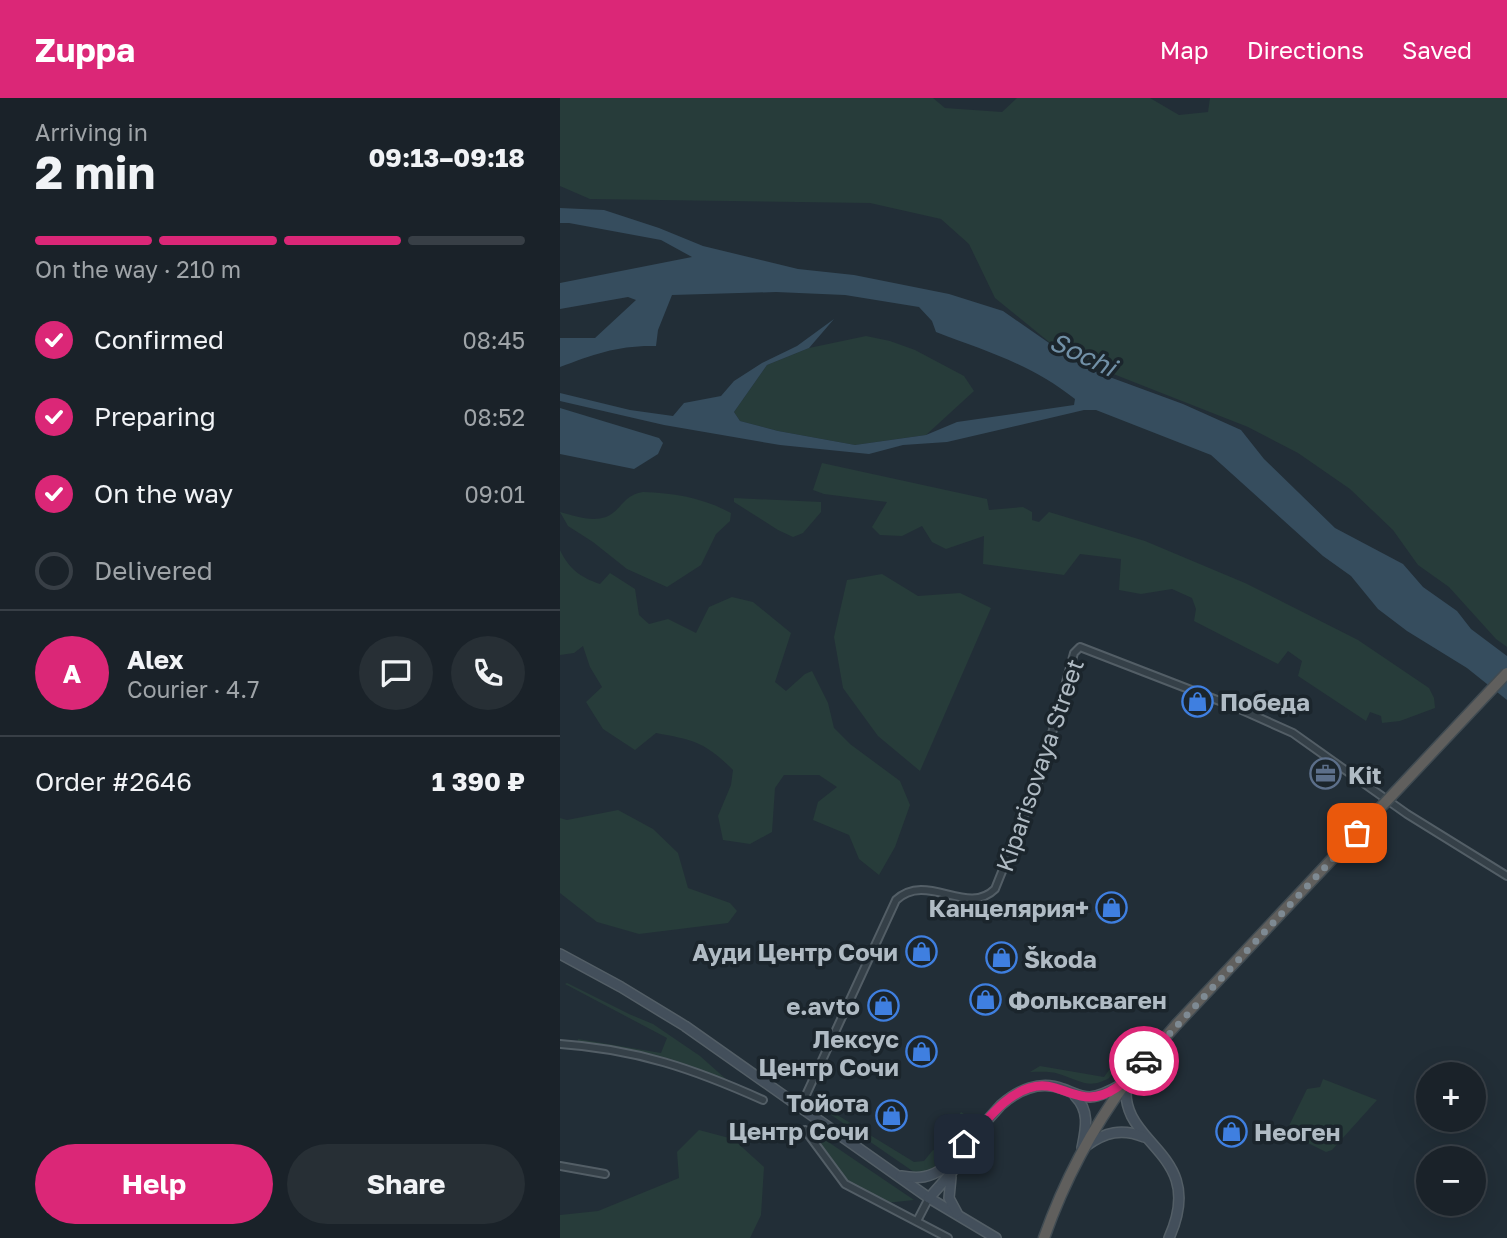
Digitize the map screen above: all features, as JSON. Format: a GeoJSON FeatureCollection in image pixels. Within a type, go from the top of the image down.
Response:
{"type":"FeatureCollection","features":[{"type":"Feature","properties":{"kind":"highway"},"geometry":{"type":"LineString","coordinates":[[1044,1238],[1065,1183],[1082,1149],[1127,1081],[1176,1025],[1507,673]]}},
{"type":"Feature","properties":{"kind":"main road"},"geometry":{"type":"LineString","coordinates":[[560,954],[621,986],[685,1026],[929,1198],[996,1238]]}},
{"type":"Feature","properties":{"kind":"main road"},"geometry":{"type":"LineString","coordinates":[[929,1198],[976,1133],[1011,1097],[1030,1087],[1051,1086],[1093,1097],[1127,1081],[1128,1109],[1137,1127],[1167,1159],[1178,1185],[1177,1216],[1169,1238]]}},
{"type":"Feature","properties":{"kind":"main road"},"geometry":{"type":"LineString","coordinates":[[1071,1093],[1081,1102],[1087,1119],[1082,1149]]}},
{"type":"Feature","properties":{"kind":"main road"},"geometry":{"type":"LineString","coordinates":[[1082,1149],[1098,1138],[1115,1132],[1135,1133],[1146,1138]]}},
{"type":"Feature","properties":{"kind":"main road"},"geometry":{"type":"LineString","coordinates":[[897,1175],[929,1177],[948,1169]]}},
{"type":"Feature","properties":{"kind":"main road"},"geometry":{"type":"LineString","coordinates":[[948,1169],[949,1198],[958,1215]]}},
{"type":"Feature","properties":{"kind":"street","name":"Kiparisovaya Street"},"geometry":{"type":"LineString","coordinates":[[800,1108],[896,900],[909,891],[928,890],[974,899],[991,894],[995,889],[1040,777],[1074,653],[1080,647],[1235,707],[1293,733],[1384,798],[1507,876]]}},
{"type":"Feature","properties":{"kind":"street"},"geometry":{"type":"LineString","coordinates":[[560,1044],[605,1048],[657,1058],[724,1082],[763,1100]]}},
{"type":"Feature","properties":{"kind":"street"},"geometry":{"type":"LineString","coordinates":[[805,1130],[845,1184],[948,1238]]}},
{"type":"Feature","properties":{"kind":"street"},"geometry":{"type":"LineString","coordinates":[[560,1166],[605,1174]]}},
{"type":"Feature","properties":{"kind":"street"},"geometry":{"type":"LineString","coordinates":[[917,1221],[929,1198]]}},
{"type":"Feature","properties":{"kind":"green space"},"geometry":{"type":"Polygon","coordinates":[[[560,98],[933,98],[945,108],[1002,112],[1017,98],[1150,98],[1179,115],[1208,112],[1210,98],[1507,98],[1507,647],[1496,639],[1449,587],[1418,565],[1393,530],[1350,489],[1298,453],[1248,427],[1065,355],[995,298],[969,244],[941,219],[870,203],[590,199],[560,186],[560,98]]]}},
{"type":"Feature","properties":{"kind":"green space"},"geometry":{"type":"Polygon","coordinates":[[[866,336],[915,350],[964,376],[974,391],[926,435],[855,445],[740,421],[734,412],[767,365],[809,348],[866,336]]]}},
{"type":"Feature","properties":{"kind":"green space"},"geometry":{"type":"Polygon","coordinates":[[[822,463],[987,499],[989,510],[1023,507],[1032,512],[1032,520],[1039,522],[1049,512],[1145,541],[1245,583],[1358,640],[1429,688],[1435,708],[1400,721],[1382,723],[1381,716],[1370,712],[1366,721],[1298,676],[1302,661],[1288,651],[1278,664],[1194,621],[1196,609],[1192,598],[1172,589],[1141,594],[1119,590],[1121,559],[1080,554],[1064,575],[983,564],[984,536],[946,549],[932,542],[922,526],[902,536],[880,535],[872,527],[887,502],[824,494],[813,490],[822,463]]]}},
{"type":"Feature","properties":{"kind":"green space"},"geometry":{"type":"Polygon","coordinates":[[[643,492],[688,497],[731,513],[730,521],[716,534],[701,565],[667,587],[627,569],[568,526],[560,512],[583,518],[606,517],[631,496],[643,492]]]}},
{"type":"Feature","properties":{"kind":"green space"},"geometry":{"type":"Polygon","coordinates":[[[734,498],[821,502],[821,512],[803,533],[793,537],[734,502],[734,498]]]}},
{"type":"Feature","properties":{"kind":"green space"},"geometry":{"type":"Polygon","coordinates":[[[560,550],[571,567],[587,578],[600,584],[610,573],[635,589],[639,615],[649,624],[668,619],[696,633],[709,607],[732,597],[753,602],[791,633],[775,682],[786,691],[812,671],[828,703],[834,728],[850,744],[900,781],[910,805],[895,847],[879,875],[859,859],[849,835],[813,820],[818,802],[837,787],[819,775],[784,775],[775,788],[772,832],[750,844],[723,840],[718,816],[731,785],[733,770],[706,748],[680,738],[656,733],[635,750],[603,729],[586,702],[602,687],[590,667],[583,646],[574,653],[560,655],[560,550]]]}},
{"type":"Feature","properties":{"kind":"green space"},"geometry":{"type":"Polygon","coordinates":[[[882,574],[918,596],[960,593],[991,608],[920,771],[878,736],[843,688],[834,637],[847,580],[882,574]]]}},
{"type":"Feature","properties":{"kind":"green space"},"geometry":{"type":"Polygon","coordinates":[[[618,810],[653,829],[678,853],[688,888],[730,903],[737,911],[728,923],[639,934],[597,922],[560,893],[560,818],[567,820],[618,810]]]}},
{"type":"Feature","properties":{"kind":"green space"},"geometry":{"type":"Polygon","coordinates":[[[565,984],[653,1024],[700,1056],[727,1080],[632,1050],[577,1043],[578,1039],[661,1053],[667,1038],[565,984]]]}},
{"type":"Feature","properties":{"kind":"green space"},"geometry":{"type":"Polygon","coordinates":[[[1141,1026],[1149,1031],[1109,1078],[1102,1082],[1090,1084],[1056,1073],[1030,1072],[1040,1066],[1104,1077],[1141,1026]]]}},
{"type":"Feature","properties":{"kind":"green space"},"geometry":{"type":"Polygon","coordinates":[[[1323,1079],[1377,1100],[1332,1150],[1326,1152],[1286,1132],[1307,1089],[1320,1087],[1323,1079]]]}},
{"type":"Feature","properties":{"kind":"green space"},"geometry":{"type":"Polygon","coordinates":[[[825,1095],[834,1113],[914,1162],[924,1161],[933,1150],[936,1151],[961,1112],[974,1121],[945,1151],[933,1169],[914,1172],[824,1110],[825,1095]]]}},
{"type":"Feature","properties":{"kind":"green space"},"geometry":{"type":"Polygon","coordinates":[[[699,1130],[733,1139],[764,1167],[761,1215],[750,1238],[560,1238],[560,1215],[598,1211],[679,1178],[677,1152],[699,1130]]]}},
{"type":"Feature","properties":{"kind":"green space"},"geometry":{"type":"Polygon","coordinates":[[[812,1131],[914,1200],[886,1203],[846,1182],[812,1131]]]}},
{"type":"Feature","properties":{"kind":"water"},"geometry":{"type":"Polygon","coordinates":[[[560,208],[604,210],[703,246],[798,269],[854,275],[949,294],[1003,311],[1085,368],[1183,404],[1241,430],[1264,459],[1335,528],[1403,564],[1423,587],[1457,611],[1471,629],[1507,656],[1507,700],[1467,668],[1407,631],[1378,609],[1351,576],[1323,556],[1211,455],[1096,410],[1084,410],[947,442],[903,445],[869,454],[780,445],[664,425],[560,401],[560,393],[630,410],[673,416],[684,403],[721,396],[734,381],[762,363],[797,346],[834,319],[809,348],[767,365],[734,412],[740,421],[855,445],[926,435],[957,422],[1074,405],[1075,399],[1025,368],[936,332],[932,321],[919,307],[845,295],[776,292],[672,295],[658,330],[656,346],[607,351],[560,367],[560,338],[595,338],[636,300],[628,297],[560,309],[560,283],[692,257],[661,240],[560,223],[560,208]]]}},
{"type":"Feature","properties":{"kind":"water"},"geometry":{"type":"Polygon","coordinates":[[[560,408],[659,438],[663,443],[658,454],[634,469],[560,454],[560,408]]]}},
{"type":"Feature","properties":{"kind":"way so far"},"geometry":{"type":"LineString","coordinates":[[1144,1061],[1357,833]]}},
{"type":"Feature","properties":{"kind":"place","name":"Победа"},"geometry":{"type":"Point","coordinates":[1197,701]}},
{"type":"Feature","properties":{"kind":"place","name":"Kit"},"geometry":{"type":"Point","coordinates":[1325,774]}},
{"type":"Feature","properties":{"kind":"place","name":"Канцелярия+"},"geometry":{"type":"Point","coordinates":[1112,907]}},
{"type":"Feature","properties":{"kind":"place","name":"Ауди Центр Сочи"},"geometry":{"type":"Point","coordinates":[921,951]}},
{"type":"Feature","properties":{"kind":"place","name":"Škoda"},"geometry":{"type":"Point","coordinates":[1001,958]}},
{"type":"Feature","properties":{"kind":"place","name":"Фольксваген"},"geometry":{"type":"Point","coordinates":[985,999]}},
{"type":"Feature","properties":{"kind":"place","name":"e.avto"},"geometry":{"type":"Point","coordinates":[883,1005]}},
{"type":"Feature","properties":{"kind":"place","name":"Лексус Центр Сочи"},"geometry":{"type":"Point","coordinates":[922,1052]}},
{"type":"Feature","properties":{"kind":"place","name":"Тойота Центр Сочи"},"geometry":{"type":"Point","coordinates":[892,1116]}},
{"type":"Feature","properties":{"kind":"place","name":"Неоген"},"geometry":{"type":"Point","coordinates":[1231,1131]}},
{"type":"Feature","properties":{"kind":"route"},"geometry":{"type":"LineString","coordinates":[[964,1144],[1001,1105],[1021,1091],[1040,1085],[1093,1097],[1127,1081],[1144,1061]]}},
{"type":"Feature","properties":{"kind":"water label","name":"Sochi"},"geometry":{"type":"Point","coordinates":[1083,354]}}]}
